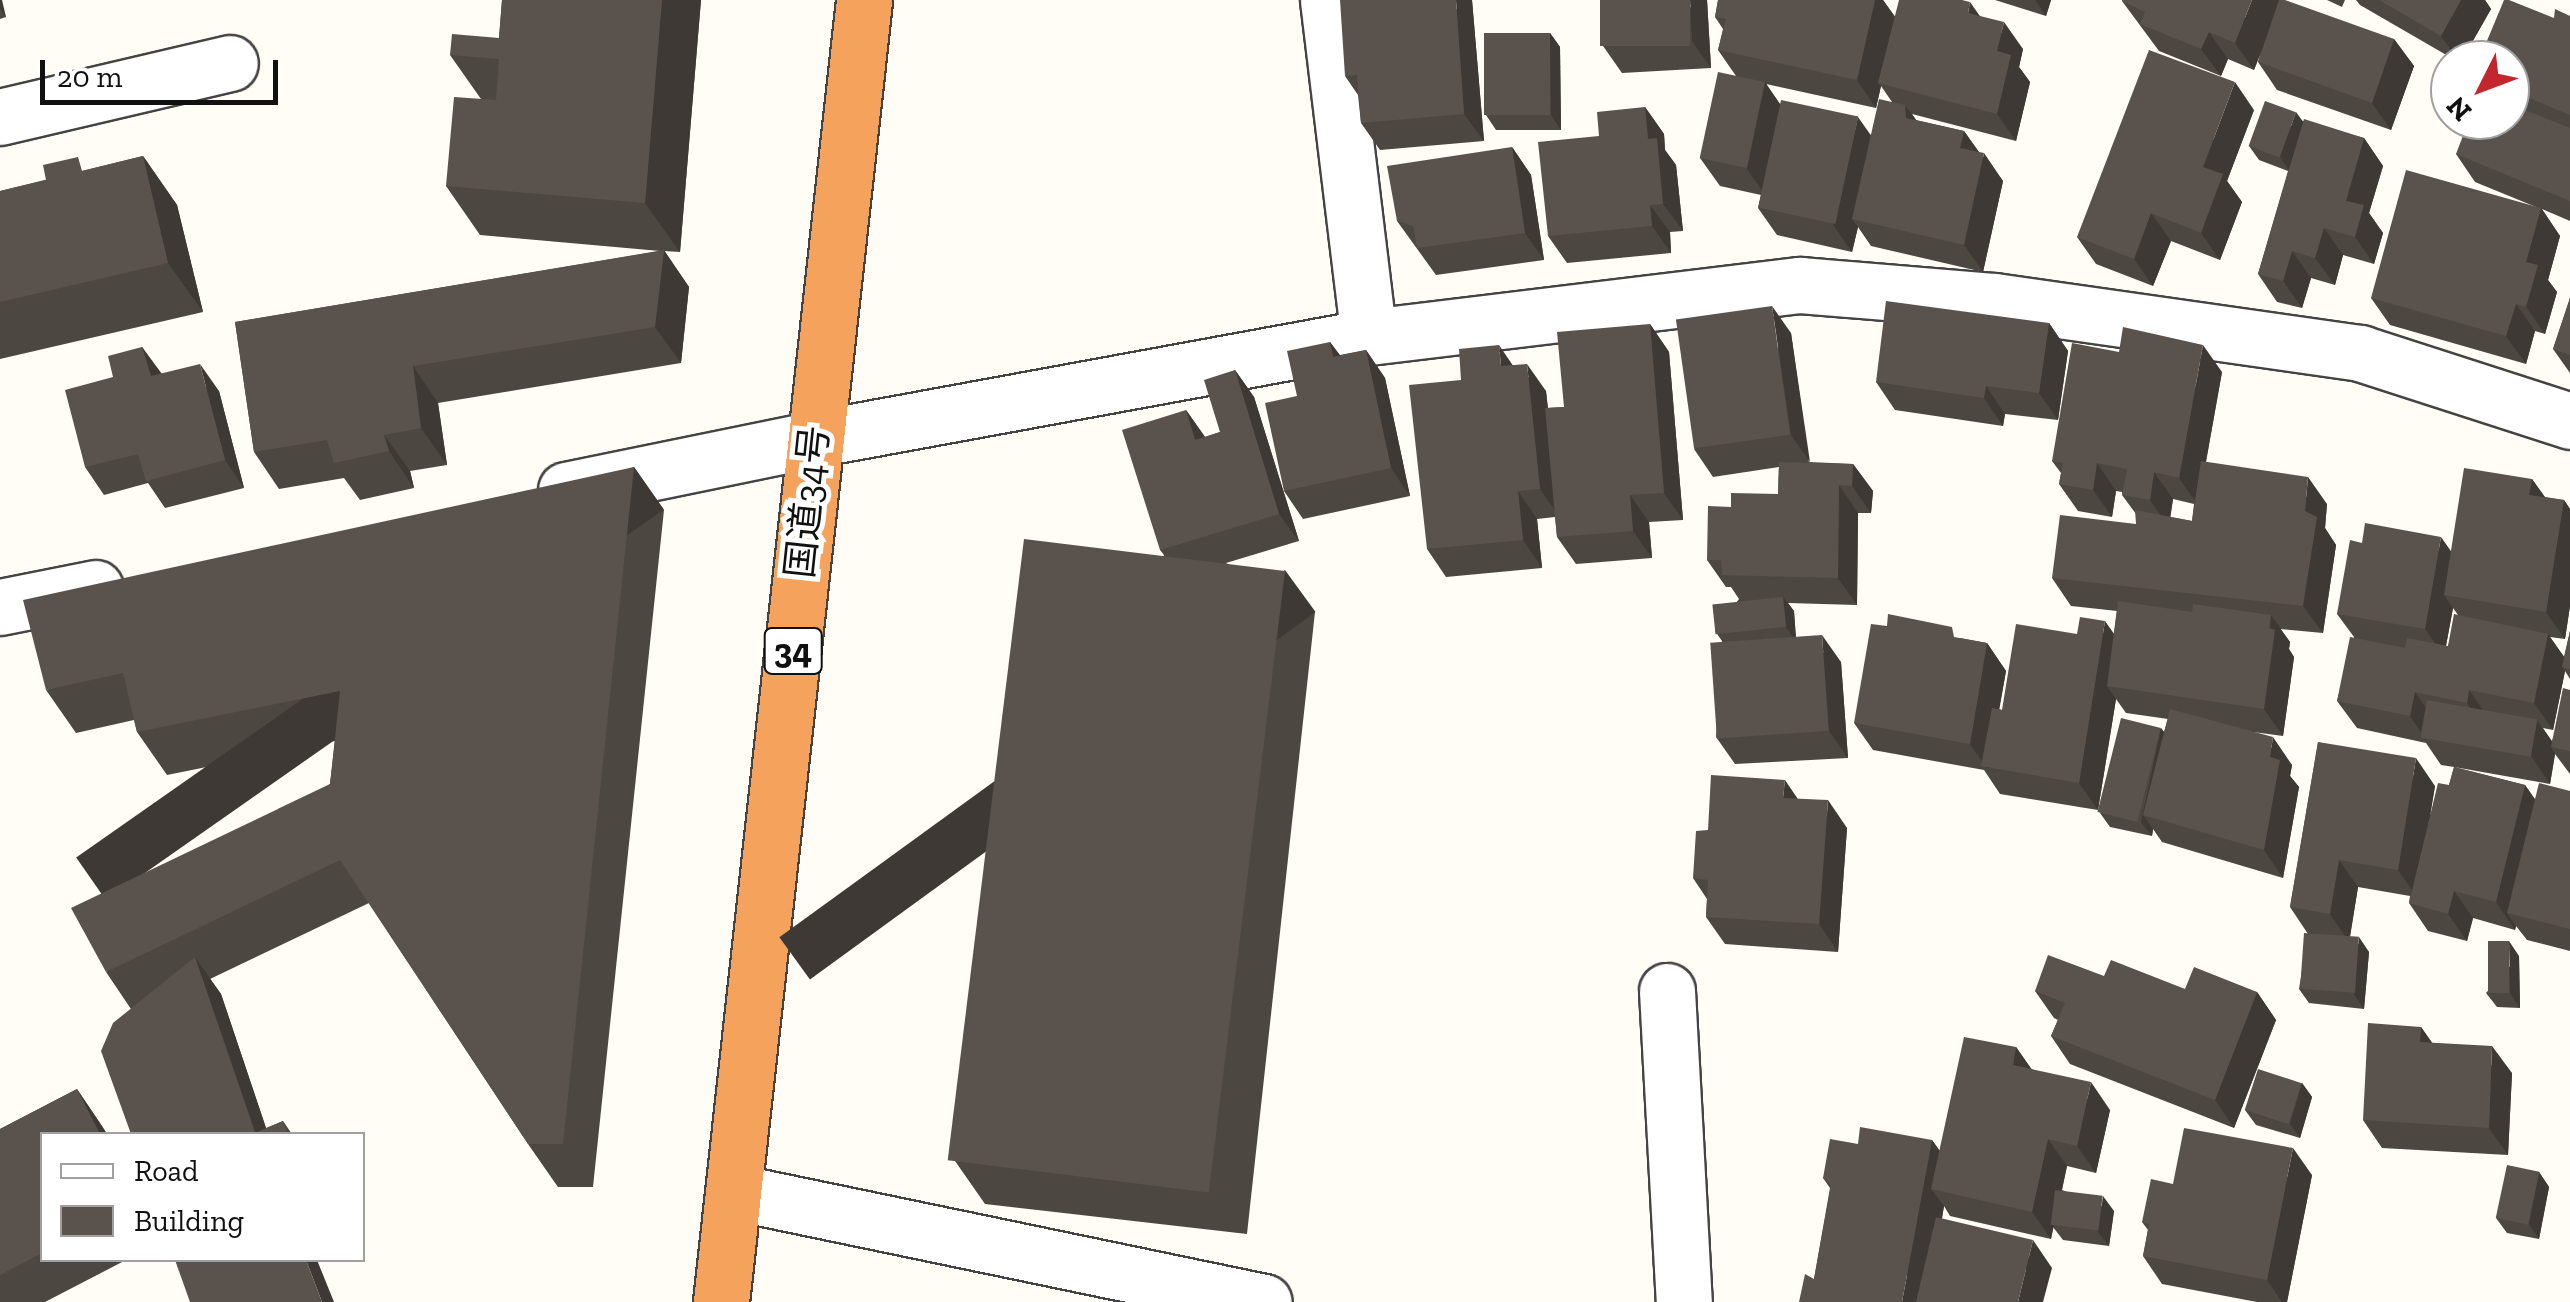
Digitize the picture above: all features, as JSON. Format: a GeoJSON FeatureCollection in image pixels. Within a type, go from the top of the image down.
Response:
{"type":"FeatureCollection","features":[{"type":"Feature","properties":{"kind":"highway","name":"国道34号"},"geometry":{"type":"LineString","coordinates":[[721,1302],[864,0]]}},
{"type":"Feature","properties":{"kind":"street"},"geometry":{"type":"LineString","coordinates":[[1328,0],[1370,337]]}},
{"type":"Feature","properties":{"kind":"street"},"geometry":{"type":"LineString","coordinates":[[0,118],[230,63]]}},
{"type":"Feature","properties":{"kind":"street"},"geometry":{"type":"LineString","coordinates":[[523,499],[814,439],[1370,337],[1800,285],[1995,301],[2360,353],[2570,421]]}},
{"type":"Feature","properties":{"kind":"street"},"geometry":{"type":"LineString","coordinates":[[0,607],[136,579]]}},
{"type":"Feature","properties":{"kind":"street"},"geometry":{"type":"LineString","coordinates":[[1667,991],[1684,1302]]}},
{"type":"Feature","properties":{"kind":"street"},"geometry":{"type":"LineString","coordinates":[[735,1192],[1264,1302]]}},
{"type":"Feature","properties":{"kind":"building"},"geometry":{"type":"Polygon","coordinates":[[[502,0],[662,0],[645,203],[446,186],[454,97],[496,100],[499,59],[450,55],[452,34],[499,38],[502,0]]]}},
{"type":"Feature","properties":{"kind":"building"},"geometry":{"type":"Polygon","coordinates":[[[1340,0],[1456,0],[1464,114],[1361,123],[1357,75],[1345,76],[1340,0]]]}},
{"type":"Feature","properties":{"kind":"building"},"geometry":{"type":"Polygon","coordinates":[[[1600,0],[1690,0],[1690,46],[1600,46],[1600,0]]]}},
{"type":"Feature","properties":{"kind":"building"},"geometry":{"type":"Polygon","coordinates":[[[1718,0],[1875,0],[1857,80],[1718,50],[1726,19],[1715,17],[1718,0]]]}},
{"type":"Feature","properties":{"kind":"building"},"geometry":{"type":"Polygon","coordinates":[[[1899,0],[1962,0],[1970,2],[1968,13],[2004,22],[1997,51],[2011,55],[1997,114],[1878,83],[1899,0]]]}},
{"type":"Feature","properties":{"kind":"building"},"geometry":{"type":"Polygon","coordinates":[[[2122,0],[2252,0],[2235,43],[2209,32],[2201,49],[2140,24],[2145,12],[2122,0]]]}},
{"type":"Feature","properties":{"kind":"building"},"geometry":{"type":"Polygon","coordinates":[[[2279,0],[2394,39],[2372,103],[2258,62],[2279,0]]]}},
{"type":"Feature","properties":{"kind":"building"},"geometry":{"type":"Polygon","coordinates":[[[2379,0],[2461,0],[2441,36],[2379,0]]]}},
{"type":"Feature","properties":{"kind":"building"},"geometry":{"type":"Polygon","coordinates":[[[2504,0],[2554,18],[2555,9],[2570,16],[2570,115],[2530,98],[2530,40],[2487,40],[2504,0]]]}},
{"type":"Feature","properties":{"kind":"building"},"geometry":{"type":"Polygon","coordinates":[[[1484,33],[1550,33],[1550,115],[1484,115],[1484,33]]]}},
{"type":"Feature","properties":{"kind":"building"},"geometry":{"type":"Polygon","coordinates":[[[2149,50],[2235,82],[2203,167],[2223,174],[2201,233],[2151,213],[2134,259],[2077,237],[2149,50]]]}},
{"type":"Feature","properties":{"kind":"building"},"geometry":{"type":"Polygon","coordinates":[[[1718,72],[1765,82],[1747,168],[1700,158],[1718,72]]]}},
{"type":"Feature","properties":{"kind":"building"},"geometry":{"type":"Polygon","coordinates":[[[1879,99],[1905,105],[1906,118],[1964,131],[1960,148],[1984,153],[1964,245],[1852,219],[1879,99]]]}},
{"type":"Feature","properties":{"kind":"building"},"geometry":{"type":"Polygon","coordinates":[[[1781,100],[1858,116],[1835,224],[1758,208],[1781,100]]]}},
{"type":"Feature","properties":{"kind":"building"},"geometry":{"type":"Polygon","coordinates":[[[2265,101],[2296,112],[2280,157],[2249,146],[2265,101]]]}},
{"type":"Feature","properties":{"kind":"building"},"geometry":{"type":"Polygon","coordinates":[[[1645,107],[1648,139],[1657,138],[1663,204],[1650,205],[1652,226],[1548,236],[1538,142],[1599,136],[1597,112],[1645,107]]]}},
{"type":"Feature","properties":{"kind":"building"},"geometry":{"type":"Polygon","coordinates":[[[2530,112],[2570,128],[2570,201],[2456,154],[2461,140],[2530,140],[2530,112]]]}},
{"type":"Feature","properties":{"kind":"building"},"geometry":{"type":"Polygon","coordinates":[[[2304,119],[2364,138],[2346,201],[2364,205],[2355,237],[2324,228],[2315,258],[2292,251],[2283,281],[2258,274],[2304,119]]]}},
{"type":"Feature","properties":{"kind":"building"},"geometry":{"type":"Polygon","coordinates":[[[1512,147],[1525,233],[1417,248],[1413,226],[1397,221],[1387,166],[1512,147]]]}},
{"type":"Feature","properties":{"kind":"building"},"geometry":{"type":"Polygon","coordinates":[[[143,156],[168,263],[0,302],[0,191],[46,180],[43,165],[78,157],[82,171],[143,156]]]}},
{"type":"Feature","properties":{"kind":"building"},"geometry":{"type":"Polygon","coordinates":[[[2406,170],[2541,208],[2526,262],[2538,265],[2526,307],[2516,304],[2506,336],[2371,298],[2406,170]]]}},
{"type":"Feature","properties":{"kind":"building"},"geometry":{"type":"Polygon","coordinates":[[[664,250],[655,327],[413,366],[421,428],[384,435],[389,451],[334,463],[327,440],[254,452],[235,322],[664,250]]]}},
{"type":"Feature","properties":{"kind":"building"},"geometry":{"type":"Polygon","coordinates":[[[2570,298],[2570,355],[2553,349],[2570,298]]]}},
{"type":"Feature","properties":{"kind":"building"},"geometry":{"type":"Polygon","coordinates":[[[1886,301],[2049,323],[2039,393],[1986,386],[1984,398],[1876,382],[1886,301]]]}},
{"type":"Feature","properties":{"kind":"building"},"geometry":{"type":"Polygon","coordinates":[[[1772,306],[1790,435],[1694,448],[1676,319],[1772,306]]]}},
{"type":"Feature","properties":{"kind":"building"},"geometry":{"type":"Polygon","coordinates":[[[1650,324],[1664,493],[1630,495],[1633,531],[1557,537],[1545,408],[1564,407],[1557,332],[1650,324]]]}},
{"type":"Feature","properties":{"kind":"building"},"geometry":{"type":"Polygon","coordinates":[[[2123,327],[2203,345],[2179,478],[2154,472],[2150,500],[2122,495],[2127,469],[2097,463],[2093,490],[2059,484],[2063,463],[2052,461],[2072,343],[2119,352],[2123,327]]]}},
{"type":"Feature","properties":{"kind":"building"},"geometry":{"type":"Polygon","coordinates":[[[1330,342],[1333,357],[1366,350],[1391,468],[1284,491],[1265,403],[1297,396],[1287,351],[1330,342]]]}},
{"type":"Feature","properties":{"kind":"building"},"geometry":{"type":"Polygon","coordinates":[[[1499,345],[1501,366],[1527,364],[1540,489],[1518,491],[1523,540],[1427,549],[1409,385],[1461,380],[1459,349],[1499,345]]]}},
{"type":"Feature","properties":{"kind":"building"},"geometry":{"type":"Polygon","coordinates":[[[142,347],[151,376],[200,364],[225,460],[146,481],[138,454],[85,467],[65,390],[113,377],[108,356],[142,347]]]}},
{"type":"Feature","properties":{"kind":"building"},"geometry":{"type":"Polygon","coordinates":[[[1235,370],[1279,514],[1160,550],[1122,430],[1186,410],[1195,440],[1220,432],[1204,380],[1235,370]]]}},
{"type":"Feature","properties":{"kind":"building"},"geometry":{"type":"Polygon","coordinates":[[[2201,461],[2308,477],[2305,511],[2317,517],[2303,606],[2052,578],[2060,515],[2136,524],[2135,510],[2192,521],[2201,461]]]}},
{"type":"Feature","properties":{"kind":"building"},"geometry":{"type":"Polygon","coordinates":[[[1779,462],[1853,464],[1852,486],[1839,485],[1838,578],[1722,575],[1721,560],[1707,560],[1708,506],[1731,507],[1731,493],[1778,494],[1779,462]]]}},
{"type":"Feature","properties":{"kind":"building"},"geometry":{"type":"Polygon","coordinates":[[[634,467],[563,1144],[528,1144],[340,860],[106,972],[71,908],[330,784],[340,691],[137,732],[123,673],[46,690],[23,600],[634,467]]]}},
{"type":"Feature","properties":{"kind":"building"},"geometry":{"type":"Polygon","coordinates":[[[2464,468],[2532,479],[2529,495],[2564,500],[2546,612],[2444,595],[2464,468]]]}},
{"type":"Feature","properties":{"kind":"building"},"geometry":{"type":"Polygon","coordinates":[[[2365,523],[2441,537],[2425,629],[2337,614],[2350,540],[2362,543],[2365,523]]]}},
{"type":"Feature","properties":{"kind":"building"},"geometry":{"type":"Polygon","coordinates":[[[1024,539],[1285,571],[1209,1192],[948,1160],[1024,539]]]}},
{"type":"Feature","properties":{"kind":"building"},"geometry":{"type":"Polygon","coordinates":[[[1783,597],[1786,627],[1716,634],[1712,604],[1783,597]]]}},
{"type":"Feature","properties":{"kind":"building"},"geometry":{"type":"Polygon","coordinates":[[[2118,601],[2192,612],[2193,604],[2271,615],[2269,628],[2275,630],[2264,709],[2107,686],[2118,601]]]}},
{"type":"Feature","properties":{"kind":"building"},"geometry":{"type":"Polygon","coordinates":[[[1888,614],[1952,627],[1954,637],[1987,643],[1970,744],[1854,723],[1871,624],[1887,626],[1888,614]]]}},
{"type":"Feature","properties":{"kind":"building"},"geometry":{"type":"Polygon","coordinates":[[[2454,614],[2548,634],[2534,703],[2469,690],[2467,703],[2415,692],[2410,716],[2337,701],[2350,637],[2405,648],[2407,638],[2448,646],[2454,614]]]}},
{"type":"Feature","properties":{"kind":"building"},"geometry":{"type":"Polygon","coordinates":[[[2080,617],[2105,621],[2079,783],[1981,766],[1992,708],[2002,710],[2016,624],[2077,634],[2080,617]]]}},
{"type":"Feature","properties":{"kind":"building"},"geometry":{"type":"Polygon","coordinates":[[[2570,631],[2570,669],[2562,667],[2570,631]]]}},
{"type":"Feature","properties":{"kind":"building"},"geometry":{"type":"Polygon","coordinates":[[[1822,635],[1829,731],[1717,739],[1710,643],[1822,635]]]}},
{"type":"Feature","properties":{"kind":"building"},"geometry":{"type":"Polygon","coordinates":[[[2563,688],[2570,690],[2570,751],[2551,747],[2563,688]]]}},
{"type":"Feature","properties":{"kind":"building"},"geometry":{"type":"Polygon","coordinates":[[[2427,700],[2537,719],[2531,757],[2420,737],[2427,700]]]}},
{"type":"Feature","properties":{"kind":"building"},"geometry":{"type":"Polygon","coordinates":[[[2170,709],[2273,737],[2270,757],[2280,760],[2264,850],[2143,815],[2170,709]]]}},
{"type":"Feature","properties":{"kind":"building"},"geometry":{"type":"Polygon","coordinates":[[[2121,718],[2161,728],[2137,822],[2098,812],[2121,718]]]}},
{"type":"Feature","properties":{"kind":"building"},"geometry":{"type":"Polygon","coordinates":[[[2318,742],[2416,758],[2398,870],[2339,860],[2330,914],[2290,907],[2318,742]]]}},
{"type":"Feature","properties":{"kind":"building"},"geometry":{"type":"Polygon","coordinates":[[[2454,767],[2525,785],[2496,902],[2454,891],[2448,914],[2409,903],[2438,783],[2449,785],[2454,767]]]}},
{"type":"Feature","properties":{"kind":"building"},"geometry":{"type":"Polygon","coordinates":[[[1711,775],[1785,780],[1783,798],[1828,800],[1819,924],[1706,917],[1708,880],[1693,878],[1696,831],[1708,830],[1711,775]]]}},
{"type":"Feature","properties":{"kind":"building"},"geometry":{"type":"Polygon","coordinates":[[[2539,783],[2570,791],[2570,929],[2507,913],[2539,783]]]}},
{"type":"Feature","properties":{"kind":"building"},"geometry":{"type":"Polygon","coordinates":[[[2304,933],[2359,937],[2355,993],[2300,989],[2304,933]]]}},
{"type":"Feature","properties":{"kind":"building"},"geometry":{"type":"Polygon","coordinates":[[[2488,941],[2509,941],[2509,993],[2488,993],[2488,941]]]}},
{"type":"Feature","properties":{"kind":"building"},"geometry":{"type":"Polygon","coordinates":[[[2048,955],[2104,976],[2111,960],[2185,989],[2194,967],[2257,992],[2215,1100],[2051,1036],[2065,1003],[2035,991],[2048,955]]]}},
{"type":"Feature","properties":{"kind":"building"},"geometry":{"type":"Polygon","coordinates":[[[195,957],[255,1132],[130,1132],[101,1051],[113,1023],[195,957]]]}},
{"type":"Feature","properties":{"kind":"building"},"geometry":{"type":"Polygon","coordinates":[[[2368,1023],[2421,1027],[2420,1042],[2492,1046],[2489,1128],[2363,1120],[2368,1023]]]}},
{"type":"Feature","properties":{"kind":"building"},"geometry":{"type":"Polygon","coordinates":[[[1964,1037],[2016,1047],[2013,1065],[2091,1082],[2077,1146],[2048,1139],[2032,1212],[1931,1189],[1964,1037]]]}},
{"type":"Feature","properties":{"kind":"building"},"geometry":{"type":"Polygon","coordinates":[[[2258,1069],[2302,1083],[2288,1124],[2245,1110],[2258,1069]]]}},
{"type":"Feature","properties":{"kind":"building"},"geometry":{"type":"Polygon","coordinates":[[[77,1089],[99,1132],[40,1132],[40,1254],[0,1275],[0,1129],[77,1089]]]}},
{"type":"Feature","properties":{"kind":"building"},"geometry":{"type":"Polygon","coordinates":[[[283,1121],[286,1132],[257,1132],[283,1121]]]}},
{"type":"Feature","properties":{"kind":"building"},"geometry":{"type":"Polygon","coordinates":[[[1860,1127],[1932,1140],[1902,1302],[1799,1302],[1805,1274],[1814,1279],[1831,1185],[1823,1178],[1830,1139],[1858,1144],[1860,1127]]]}},
{"type":"Feature","properties":{"kind":"building"},"geometry":{"type":"Polygon","coordinates":[[[2184,1128],[2293,1148],[2267,1280],[2143,1256],[2149,1224],[2142,1222],[2151,1179],[2173,1184],[2184,1128]]]}},
{"type":"Feature","properties":{"kind":"building"},"geometry":{"type":"Polygon","coordinates":[[[2507,1165],[2539,1172],[2528,1225],[2496,1218],[2507,1165]]]}},
{"type":"Feature","properties":{"kind":"building"},"geometry":{"type":"Polygon","coordinates":[[[2055,1190],[2103,1196],[2098,1231],[2051,1225],[2055,1190]]]}},
{"type":"Feature","properties":{"kind":"building"},"geometry":{"type":"Polygon","coordinates":[[[1936,1217],[2033,1240],[2018,1302],[1916,1302],[1936,1217]]]}},
{"type":"Feature","properties":{"kind":"building"},"geometry":{"type":"Polygon","coordinates":[[[176,1262],[307,1262],[322,1302],[190,1302],[176,1262]]]}}]}
